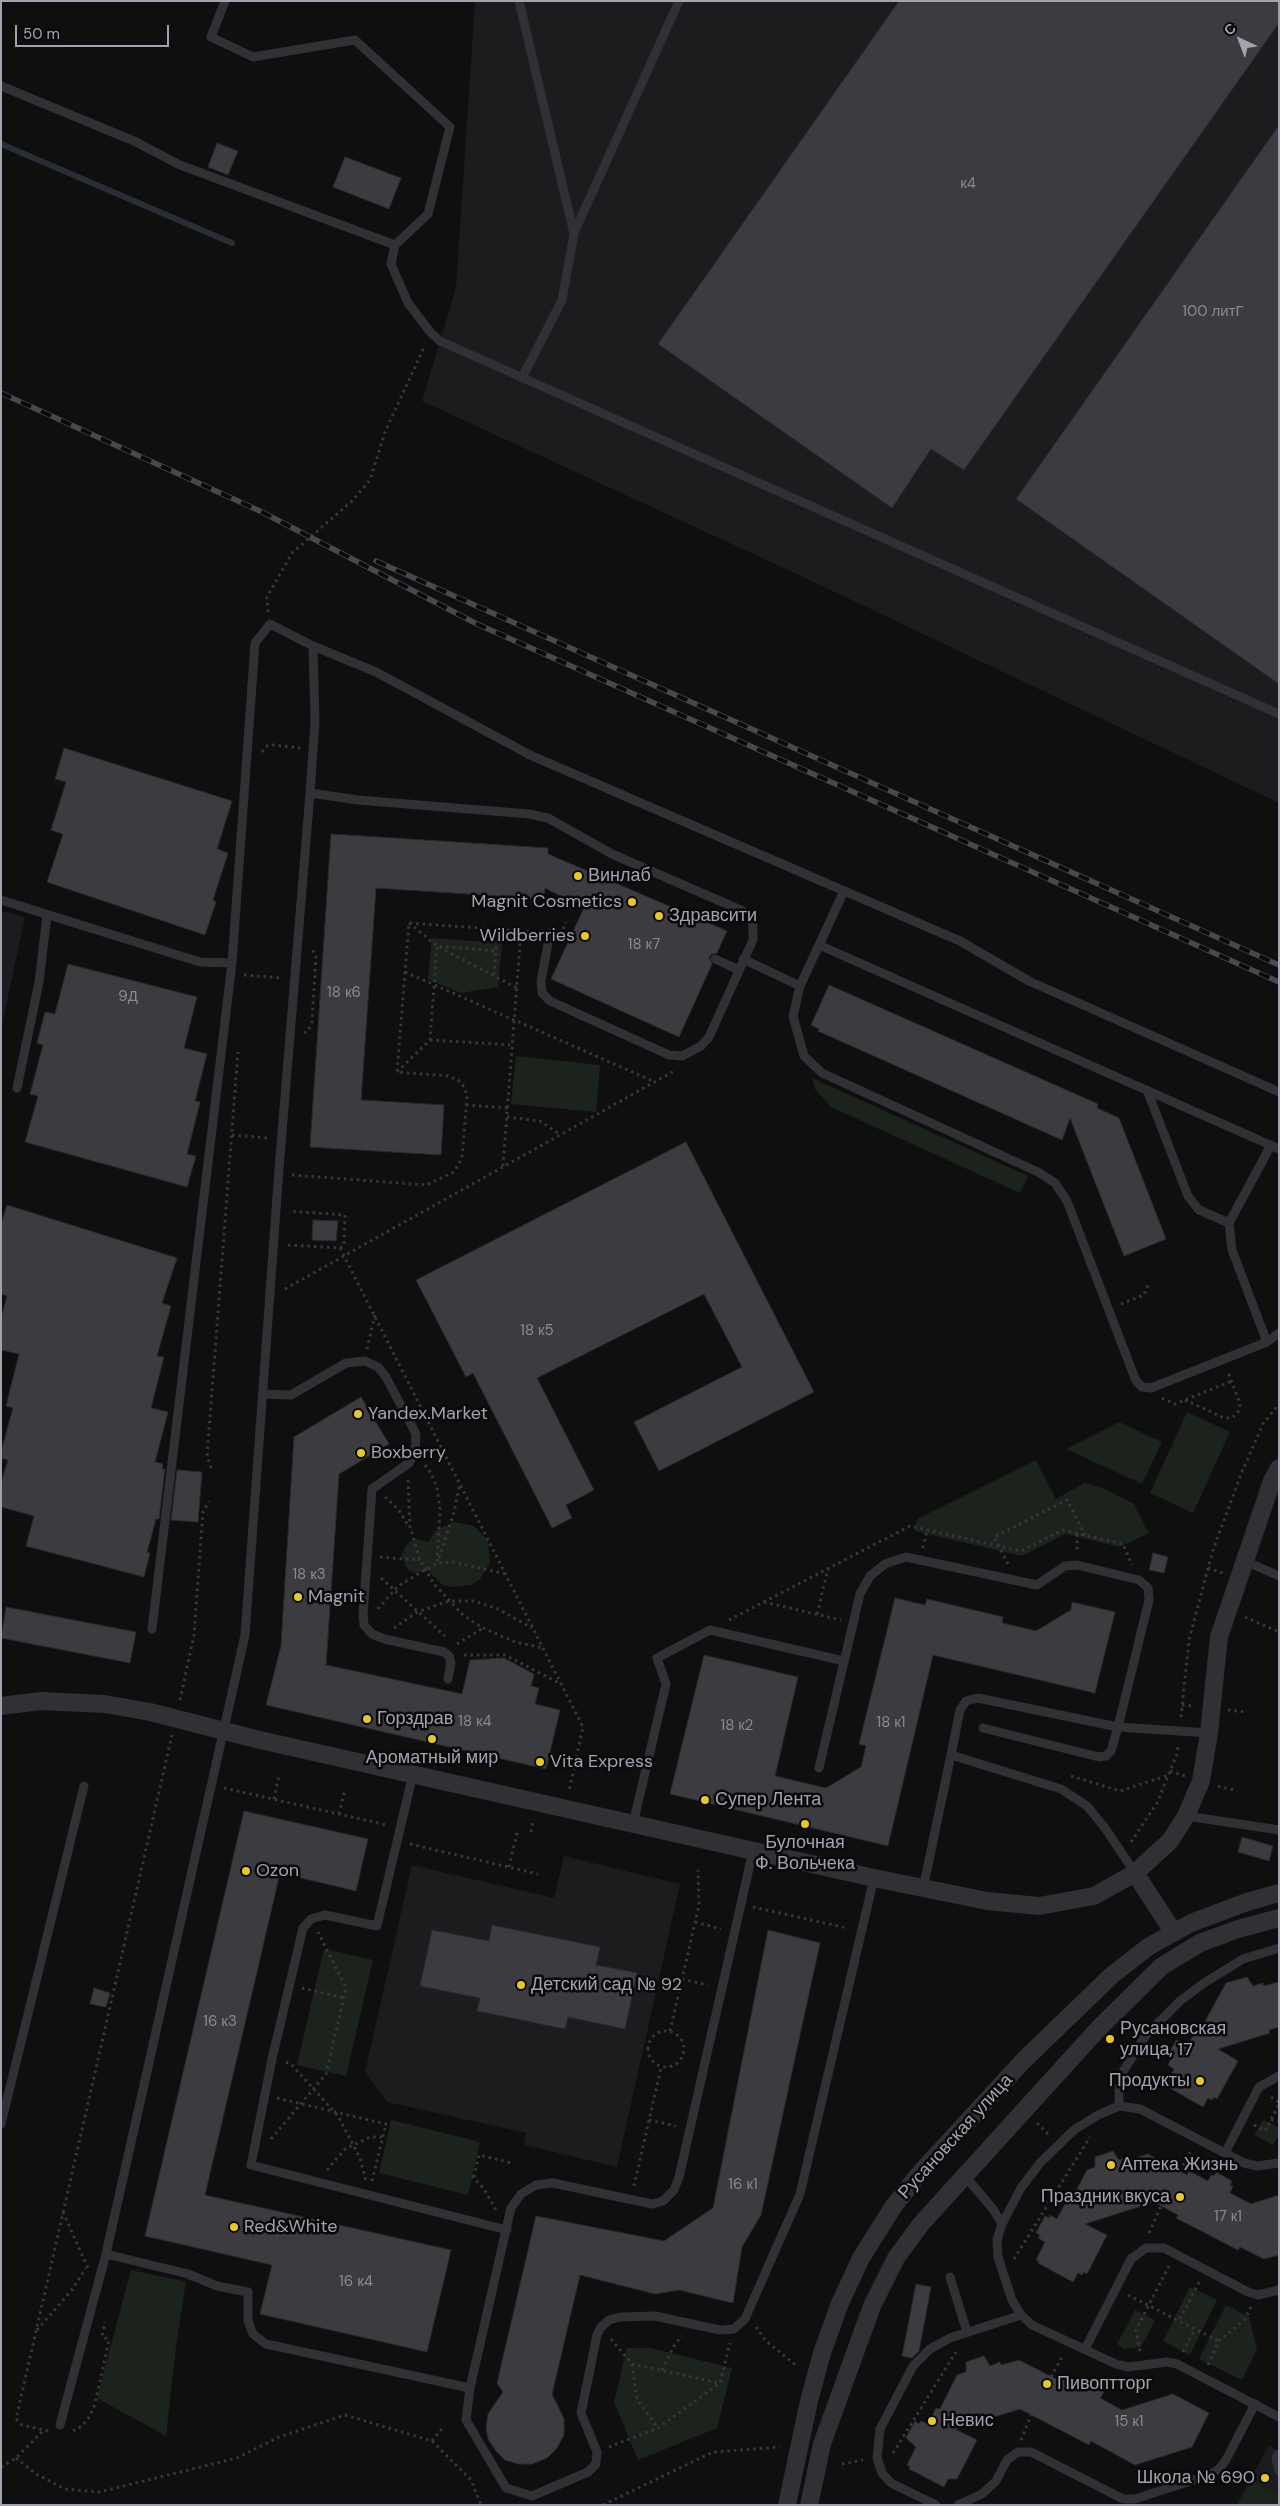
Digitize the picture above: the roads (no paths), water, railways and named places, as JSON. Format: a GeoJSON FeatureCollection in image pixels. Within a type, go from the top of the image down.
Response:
{"type":"FeatureCollection","features":[{"type":"Feature","properties":{"kind":"street"},"geometry":{"type":"LineString","coordinates":[[1,1706],[41,1701],[105,1704],[150,1712],[224,1731],[752,1851],[923,1889],[987,1901],[1039,1906],[1094,1896],[1135,1873],[1170,1841],[1186,1816],[1201,1780],[1209,1733],[1214,1663],[1219,1637],[1272,1481],[1279,1468]]}},
{"type":"Feature","properties":{"kind":"street"},"geometry":{"type":"LineString","coordinates":[[1135,1873],[1180,1942]]}},
{"type":"Feature","properties":{"kind":"street","name":"Русановская улица"},"geometry":{"type":"LineString","coordinates":[[809,2504],[822,2444],[872,2306],[896,2258],[920,2224],[1057,2073],[1134,1992],[1162,1966],[1180,1942],[1191,1923],[1246,1902],[1279,1893]]}},
{"type":"Feature","properties":{"kind":"street","name":"Русановская улица"},"geometry":{"type":"LineString","coordinates":[[788,2502],[809,2401],[822,2353],[840,2303],[861,2258],[919,2174],[1031,2053],[1111,1976],[1148,1947],[1180,1942],[1200,1944],[1238,1929],[1279,1918]]}},
{"type":"Feature","properties":{"kind":"lane"},"geometry":{"type":"LineString","coordinates":[[225,1],[211,36],[253,57],[355,40],[450,128],[428,214],[395,244],[391,264],[408,303],[431,333],[456,349],[1279,714]]}},
{"type":"Feature","properties":{"kind":"lane"},"geometry":{"type":"LineString","coordinates":[[519,1],[574,234]]}},
{"type":"Feature","properties":{"kind":"lane"},"geometry":{"type":"LineString","coordinates":[[522,378],[562,300],[574,234],[679,1]]}},
{"type":"Feature","properties":{"kind":"lane"},"geometry":{"type":"LineString","coordinates":[[1,86],[134,141],[180,165],[395,244]]}},
{"type":"Feature","properties":{"kind":"lane"},"geometry":{"type":"LineString","coordinates":[[152,1629],[232,963],[255,644],[270,624],[313,646],[376,672],[530,755],[960,941],[1028,981],[1279,1092]]}},
{"type":"Feature","properties":{"kind":"lane"},"geometry":{"type":"LineString","coordinates":[[60,2425],[106,2254],[246,1635],[279,1174],[315,722],[313,646]]}},
{"type":"Feature","properties":{"kind":"lane"},"geometry":{"type":"LineString","coordinates":[[310,793],[358,800],[530,814],[548,818],[612,854],[743,911],[753,924],[753,940],[709,1038],[701,1046],[682,1056],[669,1055],[550,1002],[542,993],[541,982],[550,933]]}},
{"type":"Feature","properties":{"kind":"lane"},"geometry":{"type":"LineString","coordinates":[[844,891],[800,986],[793,1016],[804,1056],[822,1073],[1038,1172],[1055,1183],[1067,1201],[1136,1381],[1142,1387],[1151,1388],[1223,1360],[1267,1342],[1279,1333]]}},
{"type":"Feature","properties":{"kind":"lane"},"geometry":{"type":"LineString","coordinates":[[1,900],[47,916],[200,962],[232,963]]}},
{"type":"Feature","properties":{"kind":"lane"},"geometry":{"type":"LineString","coordinates":[[17,1088],[39,982],[47,916]]}},
{"type":"Feature","properties":{"kind":"lane"},"geometry":{"type":"LineString","coordinates":[[819,945],[1275,1147],[1229,1223],[1232,1250],[1267,1342]]}},
{"type":"Feature","properties":{"kind":"lane"},"geometry":{"type":"LineString","coordinates":[[715,959],[739,970]]}},
{"type":"Feature","properties":{"kind":"lane"},"geometry":{"type":"LineString","coordinates":[[743,959],[800,986]]}},
{"type":"Feature","properties":{"kind":"lane"},"geometry":{"type":"LineString","coordinates":[[1146,1090],[1188,1196],[1199,1210],[1229,1223]]}},
{"type":"Feature","properties":{"kind":"lane"},"geometry":{"type":"LineString","coordinates":[[264,1394],[291,1395],[346,1363],[365,1361],[378,1368],[386,1377],[416,1434],[415,1453],[409,1463],[372,1489],[366,1560],[364,1625],[372,1634],[384,1639],[444,1652],[449,1656],[451,1663],[448,1679]]}},
{"type":"Feature","properties":{"kind":"lane"},"geometry":{"type":"LineString","coordinates":[[819,1768],[860,1594],[870,1576],[885,1564],[906,1557],[1036,1585],[1065,1566],[1077,1565],[1139,1580],[1148,1588],[1149,1600],[1118,1727],[1111,1751],[1106,1756],[1099,1757],[983,1728]]}},
{"type":"Feature","properties":{"kind":"lane"},"geometry":{"type":"LineString","coordinates":[[1245,1561],[1279,1576]]}},
{"type":"Feature","properties":{"kind":"lane"},"geometry":{"type":"LineString","coordinates":[[633,1824],[666,1684],[656,1658],[710,1630],[844,1661]]}},
{"type":"Feature","properties":{"kind":"lane"},"geometry":{"type":"LineString","coordinates":[[923,1889],[960,1710],[966,1701],[978,1698],[1118,1727],[1209,1733]]}},
{"type":"Feature","properties":{"kind":"lane"},"geometry":{"type":"LineString","coordinates":[[950,1755],[1061,1789],[1087,1806],[1105,1828],[1135,1873]]}},
{"type":"Feature","properties":{"kind":"lane"},"geometry":{"type":"LineString","coordinates":[[413,1774],[377,1926],[325,1915],[311,1919],[303,1928],[264,2095],[251,2165],[506,2230]]}},
{"type":"Feature","properties":{"kind":"lane"},"geometry":{"type":"LineString","coordinates":[[1,2124],[84,1786]]}},
{"type":"Feature","properties":{"kind":"lane"},"geometry":{"type":"LineString","coordinates":[[1186,1816],[1279,1830]]}},
{"type":"Feature","properties":{"kind":"lane"},"geometry":{"type":"LineString","coordinates":[[752,1851],[674,2190],[663,2201],[652,2204],[553,2183],[536,2185],[520,2194],[511,2208],[470,2388],[466,2420],[506,2488],[532,2496],[588,2472],[596,2464],[597,2452],[582,2413],[597,2335],[601,2327],[609,2320],[620,2317],[655,2316],[720,2330],[734,2329],[745,2319],[800,2194],[874,1878]]}},
{"type":"Feature","properties":{"kind":"lane"},"geometry":{"type":"LineString","coordinates":[[1119,2106],[1119,2088],[1124,2070],[1146,2035],[1180,2001],[1204,1983],[1243,1959],[1279,1948]]}},
{"type":"Feature","properties":{"kind":"lane"},"geometry":{"type":"LineString","coordinates":[[1225,2153],[1259,2087],[1279,2076]]}},
{"type":"Feature","properties":{"kind":"lane"},"geometry":{"type":"LineString","coordinates":[[1279,2163],[1257,2166],[1244,2163],[1140,2109],[1119,2106],[1098,2115],[1074,2130],[1058,2144],[1021,2188],[1002,2224],[997,2240],[998,2257],[1012,2300],[1020,2315],[1032,2325],[1116,2364],[1128,2367],[1168,2362],[1177,2364],[1279,2417]]}},
{"type":"Feature","properties":{"kind":"lane"},"geometry":{"type":"LineString","coordinates":[[964,2175],[993,2209],[1002,2224]]}},
{"type":"Feature","properties":{"kind":"lane"},"geometry":{"type":"LineString","coordinates":[[1084,2350],[1131,2259],[1146,2248],[1164,2248],[1248,2292],[1258,2295],[1279,2290]]}},
{"type":"Feature","properties":{"kind":"lane"},"geometry":{"type":"LineString","coordinates":[[106,2254],[188,2274],[217,2286],[248,2292],[248,2321],[253,2334],[266,2344],[470,2388]]}},
{"type":"Feature","properties":{"kind":"lane"},"geometry":{"type":"LineString","coordinates":[[950,2276],[967,2332]]}},
{"type":"Feature","properties":{"kind":"lane"},"geometry":{"type":"LineString","coordinates":[[936,2505],[891,2483],[882,2473],[877,2458],[880,2430],[913,2366],[930,2349],[950,2338],[1020,2315]]}},
{"type":"Feature","properties":{"kind":"lane"},"geometry":{"type":"LineString","coordinates":[[958,2505],[982,2494],[996,2481],[1007,2460],[1018,2452],[1031,2452],[1123,2499],[1135,2499],[1209,2475],[1219,2469],[1255,2404]]}},
{"type":"Feature","properties":{"kind":"lane"},"geometry":{"type":"LineString","coordinates":[[1279,2454],[1276,2458],[1279,2470]]}},
{"type":"Feature","properties":{"kind":"waterway"},"geometry":{"type":"LineString","coordinates":[[1,144],[232,243]]}},
{"type":"Feature","properties":{"kind":"railway"},"geometry":{"type":"LineString","coordinates":[[1,393],[262,512],[477,624],[1279,982]]}},
{"type":"Feature","properties":{"kind":"railway"},"geometry":{"type":"LineString","coordinates":[[376,561],[1279,965]]}},
{"type":"Feature","properties":{"kind":"place","name":"Винлаб"},"geometry":{"type":"Point","coordinates":[578,876]}},
{"type":"Feature","properties":{"kind":"place","name":"Magnit Cosmetics"},"geometry":{"type":"Point","coordinates":[632,902]}},
{"type":"Feature","properties":{"kind":"place","name":"Здравсити"},"geometry":{"type":"Point","coordinates":[659,916]}},
{"type":"Feature","properties":{"kind":"place","name":"Wildberries"},"geometry":{"type":"Point","coordinates":[585,936]}},
{"type":"Feature","properties":{"kind":"place","name":"Yandex.Market"},"geometry":{"type":"Point","coordinates":[358,1414]}},
{"type":"Feature","properties":{"kind":"place","name":"Boxberry"},"geometry":{"type":"Point","coordinates":[361,1453]}},
{"type":"Feature","properties":{"kind":"place","name":"Magnit"},"geometry":{"type":"Point","coordinates":[298,1597]}},
{"type":"Feature","properties":{"kind":"place","name":"Горздрав"},"geometry":{"type":"Point","coordinates":[367,1719]}},
{"type":"Feature","properties":{"kind":"place","name":"Ароматный мир"},"geometry":{"type":"Point","coordinates":[432,1739]}},
{"type":"Feature","properties":{"kind":"place","name":"Vita Express"},"geometry":{"type":"Point","coordinates":[540,1762]}},
{"type":"Feature","properties":{"kind":"place","name":"Супер Лента"},"geometry":{"type":"Point","coordinates":[705,1800]}},
{"type":"Feature","properties":{"kind":"place","name":"Булочная Ф. Вольчека"},"geometry":{"type":"Point","coordinates":[805,1824]}},
{"type":"Feature","properties":{"kind":"place","name":"Ozon"},"geometry":{"type":"Point","coordinates":[246,1871]}},
{"type":"Feature","properties":{"kind":"place","name":"Детский сад № 92"},"geometry":{"type":"Point","coordinates":[521,1985]}},
{"type":"Feature","properties":{"kind":"place","name":"Русановская улица, 17"},"geometry":{"type":"Point","coordinates":[1110,2039]}},
{"type":"Feature","properties":{"kind":"place","name":"Продукты"},"geometry":{"type":"Point","coordinates":[1200,2081]}},
{"type":"Feature","properties":{"kind":"place","name":"Аптека Жизнь"},"geometry":{"type":"Point","coordinates":[1111,2165]}},
{"type":"Feature","properties":{"kind":"place","name":"Праздник вкуса"},"geometry":{"type":"Point","coordinates":[1180,2197]}},
{"type":"Feature","properties":{"kind":"place","name":"Red&White"},"geometry":{"type":"Point","coordinates":[234,2227]}},
{"type":"Feature","properties":{"kind":"place","name":"Пивоптторг"},"geometry":{"type":"Point","coordinates":[1047,2384]}},
{"type":"Feature","properties":{"kind":"place","name":"Невис"},"geometry":{"type":"Point","coordinates":[932,2421]}},
{"type":"Feature","properties":{"kind":"place","name":"Школа № 690"},"geometry":{"type":"Point","coordinates":[1265,2478]}}]}
